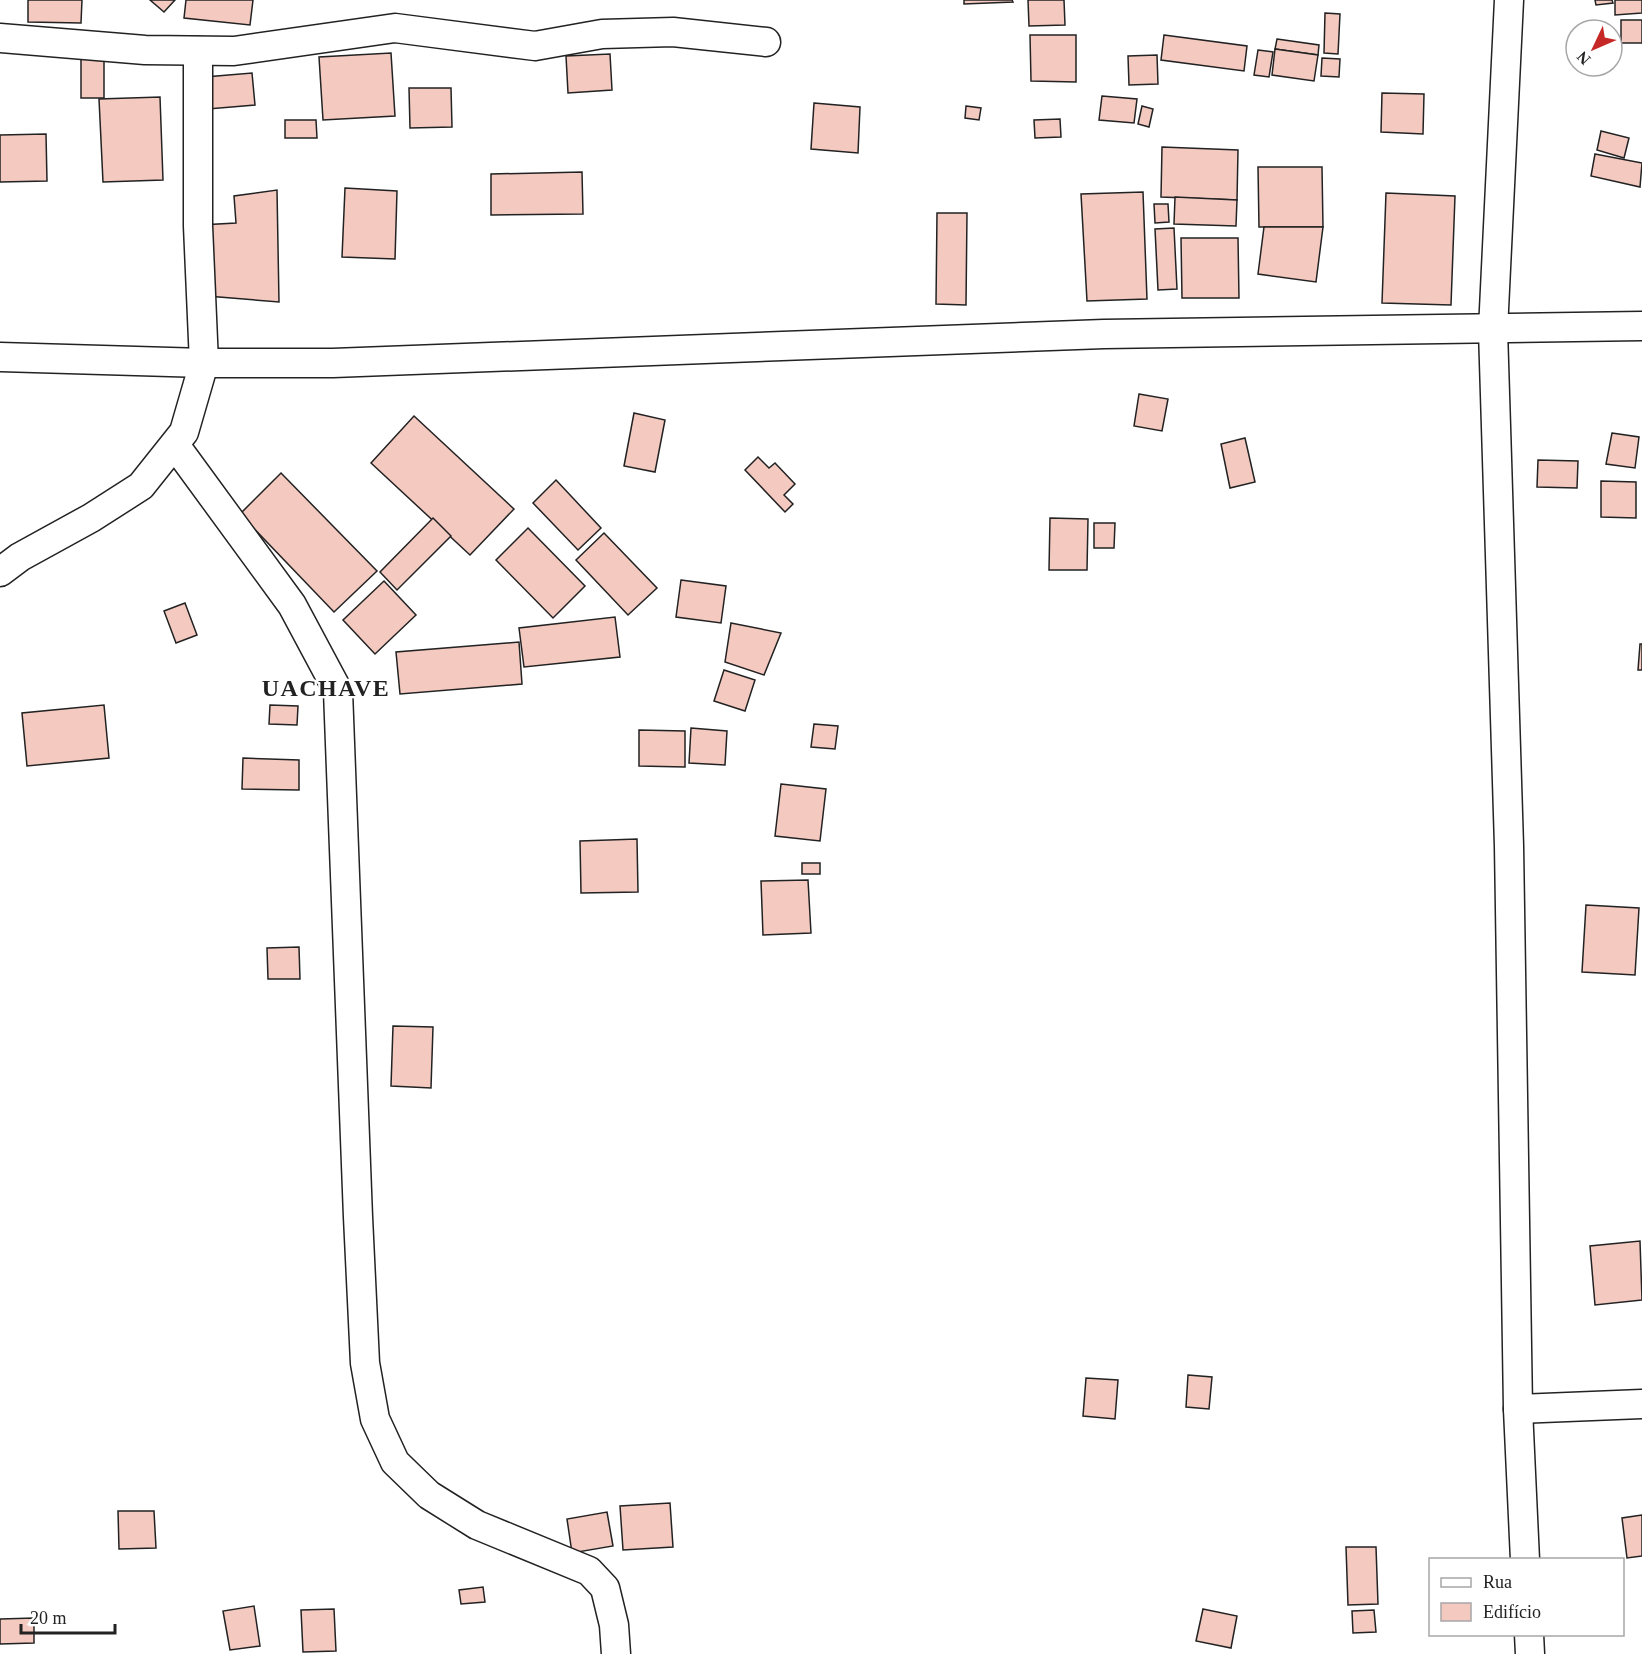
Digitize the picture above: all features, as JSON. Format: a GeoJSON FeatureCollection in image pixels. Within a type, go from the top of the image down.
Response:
{"type":"FeatureCollection","features":[{"type":"Feature","properties":{"kind":"street"},"geometry":{"type":"LineString","coordinates":[[1509,0],[1493,330],[1509,846],[1518,1410],[1525,1558]]}},
{"type":"Feature","properties":{"kind":"street"},"geometry":{"type":"LineString","coordinates":[[0,38],[145,50],[234,51],[395,28],[535,46],[602,34],[673,32],[766,42]]}},
{"type":"Feature","properties":{"kind":"street"},"geometry":{"type":"LineString","coordinates":[[0,572],[21,557],[91,518],[141,486],[184,432],[204,363],[198,226],[198,51]]}},
{"type":"Feature","properties":{"kind":"street"},"geometry":{"type":"LineString","coordinates":[[0,357],[204,363],[333,363],[570,356],[1104,334],[1642,326]]}},
{"type":"Feature","properties":{"kind":"street"},"geometry":{"type":"LineString","coordinates":[[175,445],[292,605],[338,691],[365,1363],[375,1419],[395,1462],[429,1495],[477,1525],[589,1571],[605,1588],[614,1625],[616,1654]]}},
{"type":"Feature","properties":{"kind":"street"},"geometry":{"type":"LineString","coordinates":[[1518,1410],[1642,1404]]}},
{"type":"Feature","properties":{"kind":"street"},"geometry":{"type":"LineString","coordinates":[[1529,1636],[1530,1654]]}},
{"type":"Feature","properties":{"kind":"building"},"geometry":{"type":"Polygon","coordinates":[[[28,0],[82,0],[81,23],[28,22],[28,0]]]}},
{"type":"Feature","properties":{"kind":"building"},"geometry":{"type":"Polygon","coordinates":[[[150,0],[175,0],[164,12],[150,0]]]}},
{"type":"Feature","properties":{"kind":"building"},"geometry":{"type":"Polygon","coordinates":[[[186,0],[253,0],[250,25],[184,18],[186,0]]]}},
{"type":"Feature","properties":{"kind":"building"},"geometry":{"type":"Polygon","coordinates":[[[964,0],[1012,0],[1013,2],[964,4],[964,0]]]}},
{"type":"Feature","properties":{"kind":"building"},"geometry":{"type":"Polygon","coordinates":[[[1028,0],[1064,0],[1065,25],[1029,26],[1028,0]]]}},
{"type":"Feature","properties":{"kind":"building"},"geometry":{"type":"Polygon","coordinates":[[[1595,0],[1612,0],[1613,3],[1596,5],[1595,0]]]}},
{"type":"Feature","properties":{"kind":"building"},"geometry":{"type":"Polygon","coordinates":[[[1615,0],[1642,0],[1642,13],[1615,15],[1615,0]]]}},
{"type":"Feature","properties":{"kind":"building"},"geometry":{"type":"Polygon","coordinates":[[[1325,13],[1340,14],[1338,54],[1324,53],[1325,13]]]}},
{"type":"Feature","properties":{"kind":"building"},"geometry":{"type":"Polygon","coordinates":[[[1624,20],[1642,20],[1642,43],[1624,43],[1624,20]]]}},
{"type":"Feature","properties":{"kind":"building"},"geometry":{"type":"Polygon","coordinates":[[[1030,35],[1076,35],[1076,82],[1031,81],[1030,35]]]}},
{"type":"Feature","properties":{"kind":"building"},"geometry":{"type":"Polygon","coordinates":[[[1164,35],[1247,46],[1244,71],[1161,60],[1164,35]]]}},
{"type":"Feature","properties":{"kind":"building"},"geometry":{"type":"Polygon","coordinates":[[[1277,39],[1319,45],[1318,55],[1275,49],[1277,39]]]}},
{"type":"Feature","properties":{"kind":"building"},"geometry":{"type":"Polygon","coordinates":[[[1275,49],[1318,55],[1314,81],[1272,75],[1275,49]]]}},
{"type":"Feature","properties":{"kind":"building"},"geometry":{"type":"Polygon","coordinates":[[[1258,50],[1273,52],[1269,77],[1254,75],[1258,50]]]}},
{"type":"Feature","properties":{"kind":"building"},"geometry":{"type":"Polygon","coordinates":[[[391,53],[395,116],[323,120],[319,57],[391,53]]]}},
{"type":"Feature","properties":{"kind":"building"},"geometry":{"type":"Polygon","coordinates":[[[610,54],[612,90],[568,93],[566,56],[610,54]]]}},
{"type":"Feature","properties":{"kind":"building"},"geometry":{"type":"Polygon","coordinates":[[[1157,55],[1158,84],[1129,85],[1128,56],[1157,55]]]}},
{"type":"Feature","properties":{"kind":"building"},"geometry":{"type":"Polygon","coordinates":[[[1322,58],[1340,59],[1339,77],[1321,76],[1322,58]]]}},
{"type":"Feature","properties":{"kind":"building"},"geometry":{"type":"Polygon","coordinates":[[[81,59],[104,59],[104,98],[81,98],[81,59]]]}},
{"type":"Feature","properties":{"kind":"building"},"geometry":{"type":"Polygon","coordinates":[[[252,73],[255,105],[208,109],[205,77],[252,73]]]}},
{"type":"Feature","properties":{"kind":"building"},"geometry":{"type":"Polygon","coordinates":[[[409,88],[451,88],[452,127],[410,128],[409,88]]]}},
{"type":"Feature","properties":{"kind":"building"},"geometry":{"type":"Polygon","coordinates":[[[1382,93],[1424,94],[1423,134],[1381,132],[1382,93]]]}},
{"type":"Feature","properties":{"kind":"building"},"geometry":{"type":"Polygon","coordinates":[[[1102,96],[1137,99],[1134,123],[1099,120],[1102,96]]]}},
{"type":"Feature","properties":{"kind":"building"},"geometry":{"type":"Polygon","coordinates":[[[160,97],[163,180],[103,182],[99,99],[160,97]]]}},
{"type":"Feature","properties":{"kind":"building"},"geometry":{"type":"Polygon","coordinates":[[[814,103],[860,107],[858,153],[811,149],[814,103]]]}},
{"type":"Feature","properties":{"kind":"building"},"geometry":{"type":"Polygon","coordinates":[[[966,106],[981,108],[979,120],[965,118],[966,106]]]}},
{"type":"Feature","properties":{"kind":"building"},"geometry":{"type":"Polygon","coordinates":[[[1142,106],[1153,109],[1149,127],[1138,124],[1142,106]]]}},
{"type":"Feature","properties":{"kind":"building"},"geometry":{"type":"Polygon","coordinates":[[[1060,119],[1061,137],[1035,138],[1034,120],[1060,119]]]}},
{"type":"Feature","properties":{"kind":"building"},"geometry":{"type":"Polygon","coordinates":[[[285,120],[316,120],[317,138],[285,138],[285,120]]]}},
{"type":"Feature","properties":{"kind":"building"},"geometry":{"type":"Polygon","coordinates":[[[1601,131],[1629,138],[1624,158],[1597,150],[1601,131]]]}},
{"type":"Feature","properties":{"kind":"building"},"geometry":{"type":"Polygon","coordinates":[[[46,134],[47,181],[0,182],[0,135],[46,134]]]}},
{"type":"Feature","properties":{"kind":"building"},"geometry":{"type":"Polygon","coordinates":[[[1162,147],[1238,150],[1237,200],[1161,197],[1162,147]]]}},
{"type":"Feature","properties":{"kind":"building"},"geometry":{"type":"Polygon","coordinates":[[[1595,154],[1642,163],[1640,187],[1591,176],[1595,154]]]}},
{"type":"Feature","properties":{"kind":"building"},"geometry":{"type":"Polygon","coordinates":[[[1258,167],[1322,167],[1323,227],[1259,227],[1258,167]]]}},
{"type":"Feature","properties":{"kind":"building"},"geometry":{"type":"Polygon","coordinates":[[[582,172],[583,214],[491,215],[491,174],[582,172]]]}},
{"type":"Feature","properties":{"kind":"building"},"geometry":{"type":"Polygon","coordinates":[[[345,188],[397,191],[395,259],[342,257],[345,188]]]}},
{"type":"Feature","properties":{"kind":"building"},"geometry":{"type":"Polygon","coordinates":[[[277,190],[279,302],[207,296],[200,225],[236,223],[234,196],[277,190]]]}},
{"type":"Feature","properties":{"kind":"building"},"geometry":{"type":"Polygon","coordinates":[[[1143,192],[1147,299],[1087,301],[1081,194],[1143,192]]]}},
{"type":"Feature","properties":{"kind":"building"},"geometry":{"type":"Polygon","coordinates":[[[1386,193],[1455,196],[1451,305],[1382,303],[1386,193]]]}},
{"type":"Feature","properties":{"kind":"building"},"geometry":{"type":"Polygon","coordinates":[[[1175,197],[1237,200],[1236,226],[1174,224],[1175,197]]]}},
{"type":"Feature","properties":{"kind":"building"},"geometry":{"type":"Polygon","coordinates":[[[1154,204],[1168,204],[1169,222],[1155,223],[1154,204]]]}},
{"type":"Feature","properties":{"kind":"building"},"geometry":{"type":"Polygon","coordinates":[[[937,213],[967,213],[966,305],[936,304],[937,213]]]}},
{"type":"Feature","properties":{"kind":"building"},"geometry":{"type":"Polygon","coordinates":[[[1264,227],[1323,227],[1316,282],[1258,274],[1264,227]]]}},
{"type":"Feature","properties":{"kind":"building"},"geometry":{"type":"Polygon","coordinates":[[[1174,228],[1177,289],[1158,290],[1155,229],[1174,228]]]}},
{"type":"Feature","properties":{"kind":"building"},"geometry":{"type":"Polygon","coordinates":[[[1181,238],[1238,238],[1239,298],[1182,298],[1181,238]]]}},
{"type":"Feature","properties":{"kind":"building"},"geometry":{"type":"Polygon","coordinates":[[[1139,394],[1168,399],[1162,431],[1134,426],[1139,394]]]}},
{"type":"Feature","properties":{"kind":"building"},"geometry":{"type":"Polygon","coordinates":[[[634,413],[665,420],[655,472],[624,466],[634,413]]]}},
{"type":"Feature","properties":{"kind":"building"},"geometry":{"type":"Polygon","coordinates":[[[414,416],[514,509],[470,555],[371,463],[414,416]]]}},
{"type":"Feature","properties":{"kind":"building"},"geometry":{"type":"Polygon","coordinates":[[[1612,433],[1639,437],[1635,468],[1606,464],[1612,433]]]}},
{"type":"Feature","properties":{"kind":"building"},"geometry":{"type":"Polygon","coordinates":[[[1245,438],[1255,482],[1230,488],[1221,444],[1245,438]]]}},
{"type":"Feature","properties":{"kind":"building"},"geometry":{"type":"Polygon","coordinates":[[[758,457],[769,468],[775,463],[795,484],[784,495],[793,504],[785,512],[745,470],[758,457]]]}},
{"type":"Feature","properties":{"kind":"building"},"geometry":{"type":"Polygon","coordinates":[[[1538,460],[1578,461],[1577,488],[1537,487],[1538,460]]]}},
{"type":"Feature","properties":{"kind":"building"},"geometry":{"type":"Polygon","coordinates":[[[281,473],[377,571],[334,612],[240,514],[281,473]]]}},
{"type":"Feature","properties":{"kind":"building"},"geometry":{"type":"Polygon","coordinates":[[[556,480],[601,528],[578,550],[533,503],[556,480]]]}},
{"type":"Feature","properties":{"kind":"building"},"geometry":{"type":"Polygon","coordinates":[[[1601,481],[1636,482],[1636,518],[1601,517],[1601,481]]]}},
{"type":"Feature","properties":{"kind":"building"},"geometry":{"type":"Polygon","coordinates":[[[433,518],[451,536],[397,590],[380,572],[433,518]]]}},
{"type":"Feature","properties":{"kind":"building"},"geometry":{"type":"Polygon","coordinates":[[[1050,518],[1088,519],[1087,570],[1049,570],[1050,518]]]}},
{"type":"Feature","properties":{"kind":"building"},"geometry":{"type":"Polygon","coordinates":[[[1094,523],[1115,523],[1114,548],[1094,548],[1094,523]]]}},
{"type":"Feature","properties":{"kind":"building"},"geometry":{"type":"Polygon","coordinates":[[[528,528],[585,586],[553,618],[496,560],[528,528]]]}},
{"type":"Feature","properties":{"kind":"building"},"geometry":{"type":"Polygon","coordinates":[[[604,533],[657,588],[628,615],[576,560],[604,533]]]}},
{"type":"Feature","properties":{"kind":"building"},"geometry":{"type":"Polygon","coordinates":[[[681,580],[726,586],[721,623],[676,617],[681,580]]]}},
{"type":"Feature","properties":{"kind":"building"},"geometry":{"type":"Polygon","coordinates":[[[384,581],[416,615],[375,654],[343,620],[384,581]]]}},
{"type":"Feature","properties":{"kind":"building"},"geometry":{"type":"Polygon","coordinates":[[[185,603],[197,635],[176,643],[164,611],[185,603]]]}},
{"type":"Feature","properties":{"kind":"building"},"geometry":{"type":"Polygon","coordinates":[[[615,617],[620,657],[524,667],[519,628],[615,617]]]}},
{"type":"Feature","properties":{"kind":"building"},"geometry":{"type":"Polygon","coordinates":[[[731,623],[781,633],[764,675],[725,662],[731,623]]]}},
{"type":"Feature","properties":{"kind":"building"},"geometry":{"type":"Polygon","coordinates":[[[519,642],[522,684],[400,694],[396,652],[519,642]]]}},
{"type":"Feature","properties":{"kind":"building"},"geometry":{"type":"Polygon","coordinates":[[[1640,644],[1642,644],[1642,670],[1638,670],[1640,644]]]}},
{"type":"Feature","properties":{"kind":"building"},"geometry":{"type":"Polygon","coordinates":[[[724,670],[755,680],[745,711],[714,701],[724,670]]]}},
{"type":"Feature","properties":{"kind":"building"},"geometry":{"type":"Polygon","coordinates":[[[104,705],[109,758],[27,766],[22,713],[104,705]]]}},
{"type":"Feature","properties":{"kind":"building"},"geometry":{"type":"Polygon","coordinates":[[[270,705],[298,706],[297,725],[269,724],[270,705]]]}},
{"type":"Feature","properties":{"kind":"building"},"geometry":{"type":"Polygon","coordinates":[[[814,724],[838,726],[835,749],[811,747],[814,724]]]}},
{"type":"Feature","properties":{"kind":"building"},"geometry":{"type":"Polygon","coordinates":[[[691,728],[727,731],[725,765],[689,763],[691,728]]]}},
{"type":"Feature","properties":{"kind":"building"},"geometry":{"type":"Polygon","coordinates":[[[639,730],[685,731],[685,767],[639,766],[639,730]]]}},
{"type":"Feature","properties":{"kind":"building"},"geometry":{"type":"Polygon","coordinates":[[[243,758],[299,760],[299,790],[242,789],[243,758]]]}},
{"type":"Feature","properties":{"kind":"building"},"geometry":{"type":"Polygon","coordinates":[[[781,784],[826,789],[820,841],[775,836],[781,784]]]}},
{"type":"Feature","properties":{"kind":"building"},"geometry":{"type":"Polygon","coordinates":[[[637,839],[638,892],[581,893],[580,841],[637,839]]]}},
{"type":"Feature","properties":{"kind":"building"},"geometry":{"type":"Polygon","coordinates":[[[802,863],[820,863],[820,874],[802,874],[802,863]]]}},
{"type":"Feature","properties":{"kind":"building"},"geometry":{"type":"Polygon","coordinates":[[[808,880],[811,933],[763,935],[761,881],[808,880]]]}},
{"type":"Feature","properties":{"kind":"building"},"geometry":{"type":"Polygon","coordinates":[[[1586,905],[1639,908],[1635,975],[1582,972],[1586,905]]]}},
{"type":"Feature","properties":{"kind":"building"},"geometry":{"type":"Polygon","coordinates":[[[299,947],[300,979],[268,979],[267,948],[299,947]]]}},
{"type":"Feature","properties":{"kind":"building"},"geometry":{"type":"Polygon","coordinates":[[[393,1026],[433,1027],[431,1088],[391,1086],[393,1026]]]}},
{"type":"Feature","properties":{"kind":"building"},"geometry":{"type":"Polygon","coordinates":[[[1640,1241],[1642,1300],[1595,1305],[1590,1246],[1640,1241]]]}},
{"type":"Feature","properties":{"kind":"building"},"geometry":{"type":"Polygon","coordinates":[[[1188,1375],[1212,1377],[1209,1409],[1186,1407],[1188,1375]]]}},
{"type":"Feature","properties":{"kind":"building"},"geometry":{"type":"Polygon","coordinates":[[[1086,1378],[1118,1380],[1115,1419],[1083,1416],[1086,1378]]]}},
{"type":"Feature","properties":{"kind":"building"},"geometry":{"type":"Polygon","coordinates":[[[670,1503],[673,1547],[623,1550],[620,1506],[670,1503]]]}},
{"type":"Feature","properties":{"kind":"building"},"geometry":{"type":"Polygon","coordinates":[[[118,1511],[154,1511],[156,1548],[119,1549],[118,1511]]]}},
{"type":"Feature","properties":{"kind":"building"},"geometry":{"type":"Polygon","coordinates":[[[607,1512],[613,1546],[572,1553],[567,1519],[607,1512]]]}},
{"type":"Feature","properties":{"kind":"building"},"geometry":{"type":"Polygon","coordinates":[[[1642,1515],[1642,1556],[1627,1558],[1622,1518],[1642,1515]]]}},
{"type":"Feature","properties":{"kind":"building"},"geometry":{"type":"Polygon","coordinates":[[[1346,1547],[1376,1547],[1378,1604],[1348,1605],[1346,1547]]]}},
{"type":"Feature","properties":{"kind":"building"},"geometry":{"type":"Polygon","coordinates":[[[483,1587],[485,1602],[461,1604],[459,1590],[483,1587]]]}},
{"type":"Feature","properties":{"kind":"building"},"geometry":{"type":"Polygon","coordinates":[[[254,1606],[260,1646],[230,1650],[223,1611],[254,1606]]]}},
{"type":"Feature","properties":{"kind":"building"},"geometry":{"type":"Polygon","coordinates":[[[334,1609],[336,1651],[303,1652],[301,1610],[334,1609]]]}},
{"type":"Feature","properties":{"kind":"building"},"geometry":{"type":"Polygon","coordinates":[[[1203,1609],[1237,1616],[1231,1648],[1196,1641],[1203,1609]]]}},
{"type":"Feature","properties":{"kind":"building"},"geometry":{"type":"Polygon","coordinates":[[[1374,1610],[1376,1632],[1353,1633],[1352,1611],[1374,1610]]]}},
{"type":"Feature","properties":{"kind":"building"},"geometry":{"type":"Polygon","coordinates":[[[34,1618],[34,1643],[0,1644],[0,1619],[34,1618]]]}},
{"type":"Feature","properties":{"kind":"district","name":"UACHAVE"},"geometry":{"type":"Point","coordinates":[326,688]}}]}
